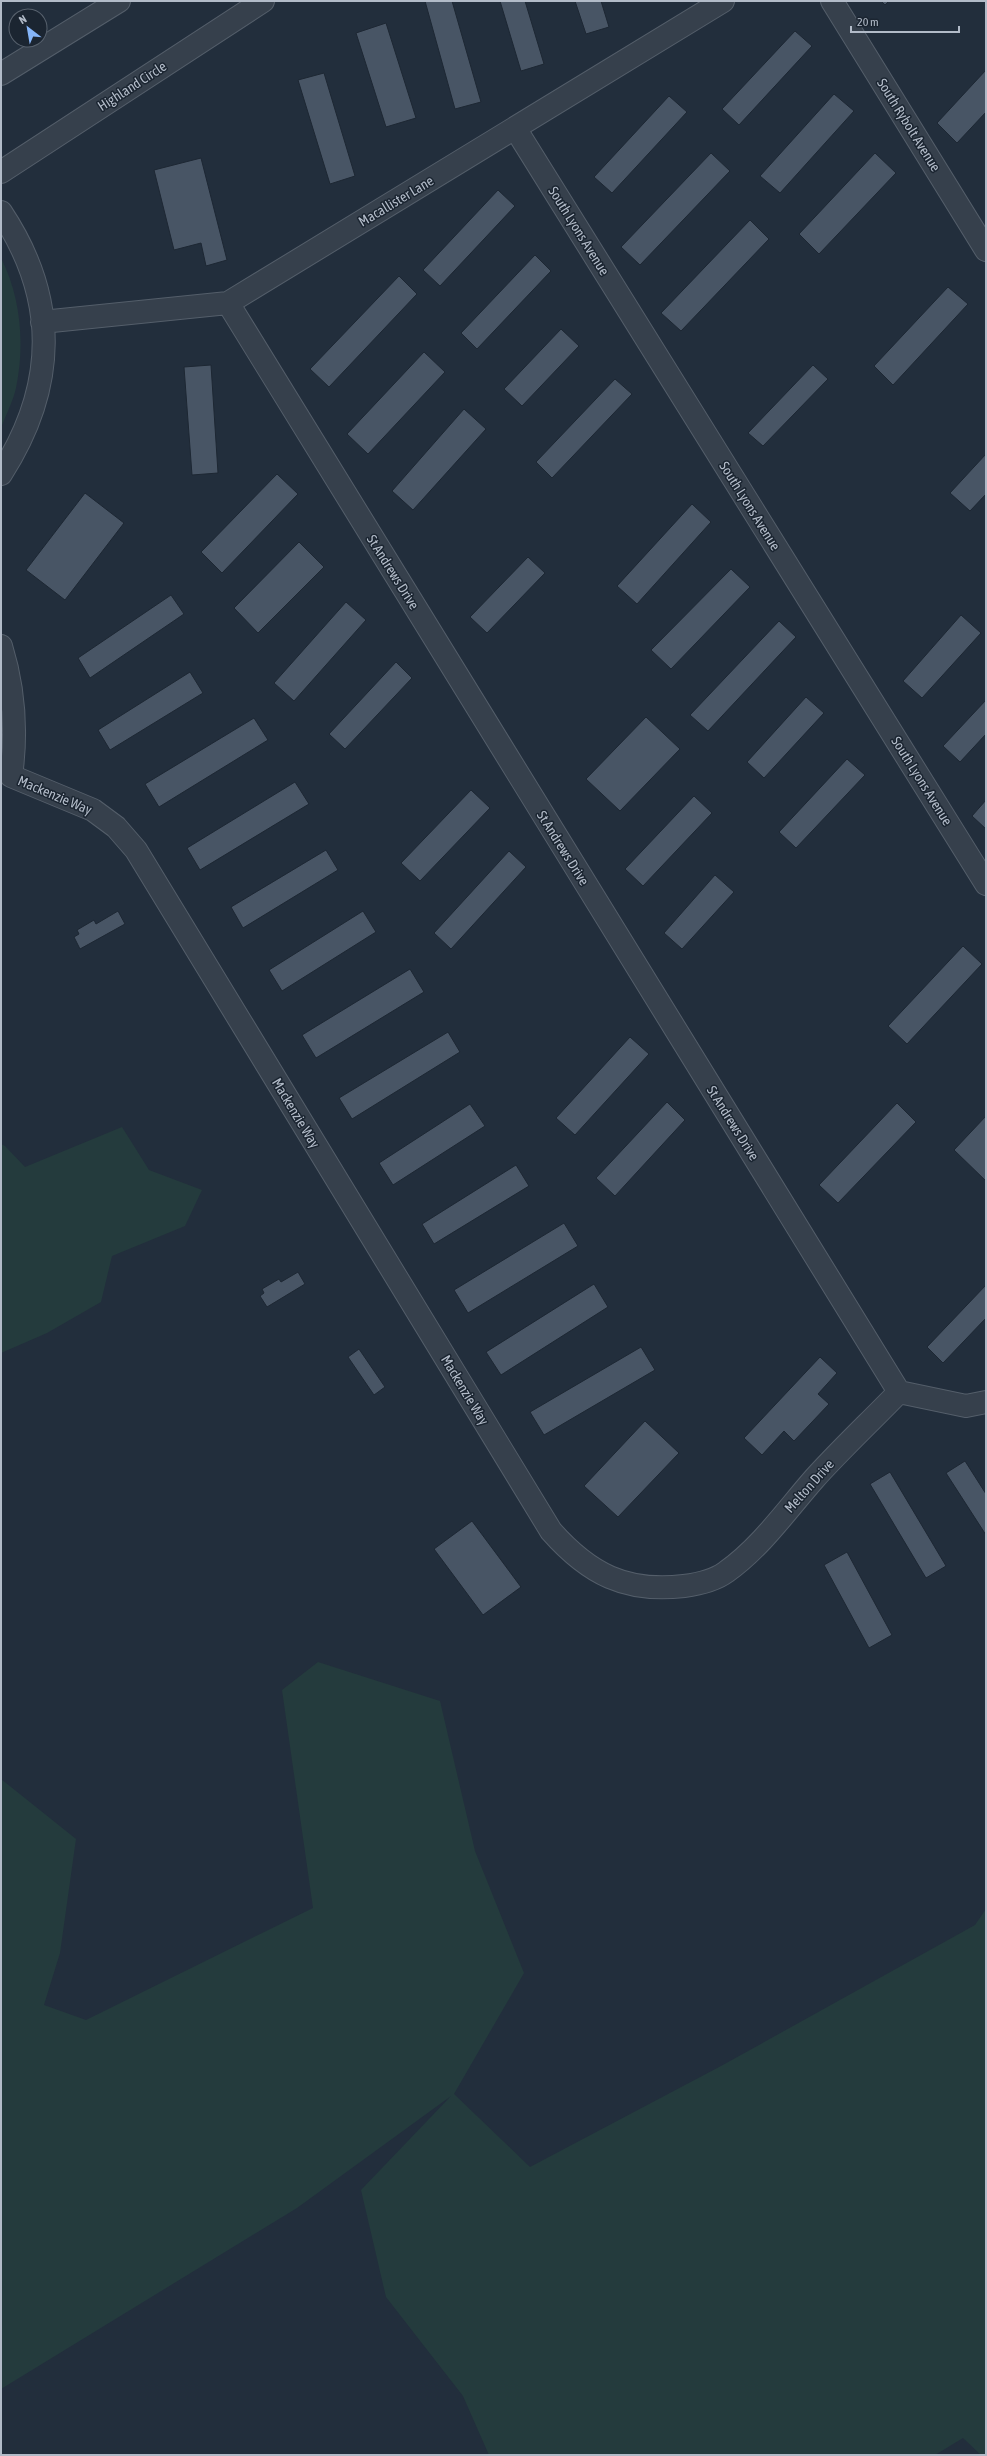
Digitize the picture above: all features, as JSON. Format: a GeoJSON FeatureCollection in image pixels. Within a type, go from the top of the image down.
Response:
{"type":"FeatureCollection","features":[{"type":"Feature","properties":{"kind":"street"},"geometry":{"type":"LineString","coordinates":[[1,74],[119,1]]}},
{"type":"Feature","properties":{"kind":"street","name":"Highland Circle"},"geometry":{"type":"LineString","coordinates":[[1,172],[263,1]]}},
{"type":"Feature","properties":{"kind":"street","name":"Macallister Lane"},"geometry":{"type":"LineString","coordinates":[[42,322],[228,303],[723,1]]}},
{"type":"Feature","properties":{"kind":"street","name":"South Rybolt Avenue"},"geometry":{"type":"LineString","coordinates":[[832,1],[986,250]]}},
{"type":"Feature","properties":{"kind":"street","name":"South Lyons Avenue"},"geometry":{"type":"LineString","coordinates":[[515,128],[986,884]]}},
{"type":"Feature","properties":{"kind":"street"},"geometry":{"type":"LineString","coordinates":[[1,212],[26,256],[38,290],[44,358],[39,393],[21,441],[1,474]]}},
{"type":"Feature","properties":{"kind":"street","name":"St Andrews Drive"},"geometry":{"type":"LineString","coordinates":[[228,303],[898,1392]]}},
{"type":"Feature","properties":{"kind":"street","name":"Mackenzie Way"},"geometry":{"type":"LineString","coordinates":[[1,646],[12,691],[15,742],[11,776],[96,812],[116,827],[136,850],[551,1531],[572,1553],[595,1571],[631,1584]]}},
{"type":"Feature","properties":{"kind":"street"},"geometry":{"type":"LineString","coordinates":[[898,1392],[966,1406],[986,1402]]}},
{"type":"Feature","properties":{"kind":"street","name":"Melton Drive"},"geometry":{"type":"LineString","coordinates":[[631,1584],[659,1589],[701,1583],[726,1572],[758,1544],[815,1478],[898,1392]]}},
{"type":"Feature","properties":{"kind":"green space"},"geometry":{"type":"Polygon","coordinates":[[[1,258],[8,273],[17,305],[20,355],[16,388],[1,428],[1,258]]]}},
{"type":"Feature","properties":{"kind":"green space"},"geometry":{"type":"Polygon","coordinates":[[[122,1127],[149,1170],[202,1190],[185,1226],[112,1256],[101,1302],[47,1333],[1,1353],[1,1144],[5,1146],[25,1167],[122,1127]]]}},
{"type":"Feature","properties":{"kind":"green space"},"geometry":{"type":"Polygon","coordinates":[[[318,1662],[440,1701],[475,1851],[524,1973],[454,2094],[530,2167],[721,2066],[975,1925],[986,1909],[986,2455],[981,2455],[963,2438],[935,2455],[489,2455],[463,2396],[386,2297],[361,2190],[451,2096],[297,2208],[1,2389],[1,1779],[76,1839],[60,1953],[44,2005],[86,2020],[313,1908],[282,1690],[318,1662]]]}},
{"type":"Feature","properties":{"kind":"building"},"geometry":{"type":"Polygon","coordinates":[[[425,1],[452,1],[481,102],[455,109],[425,1]]]}},
{"type":"Feature","properties":{"kind":"building"},"geometry":{"type":"Polygon","coordinates":[[[500,1],[525,1],[544,64],[521,71],[500,1]]]}},
{"type":"Feature","properties":{"kind":"building"},"geometry":{"type":"Polygon","coordinates":[[[575,1],[601,1],[609,27],[586,34],[575,1]]]}},
{"type":"Feature","properties":{"kind":"building"},"geometry":{"type":"Polygon","coordinates":[[[881,1],[889,1],[885,5],[881,1]]]}},
{"type":"Feature","properties":{"kind":"building"},"geometry":{"type":"Polygon","coordinates":[[[386,23],[416,118],[386,127],[356,33],[386,23]]]}},
{"type":"Feature","properties":{"kind":"building"},"geometry":{"type":"Polygon","coordinates":[[[795,31],[812,46],[739,125],[722,109],[795,31]]]}},
{"type":"Feature","properties":{"kind":"building"},"geometry":{"type":"Polygon","coordinates":[[[986,70],[986,112],[957,143],[937,123],[986,70]]]}},
{"type":"Feature","properties":{"kind":"building"},"geometry":{"type":"Polygon","coordinates":[[[324,73],[355,176],[330,184],[298,80],[324,73]]]}},
{"type":"Feature","properties":{"kind":"building"},"geometry":{"type":"Polygon","coordinates":[[[834,94],[854,111],[780,193],[760,176],[834,94]]]}},
{"type":"Feature","properties":{"kind":"building"},"geometry":{"type":"Polygon","coordinates":[[[669,96],[687,112],[612,193],[594,177],[669,96]]]}},
{"type":"Feature","properties":{"kind":"building"},"geometry":{"type":"Polygon","coordinates":[[[711,153],[730,171],[640,265],[621,247],[711,153]]]}},
{"type":"Feature","properties":{"kind":"building"},"geometry":{"type":"Polygon","coordinates":[[[875,153],[896,173],[819,254],[799,234],[875,153]]]}},
{"type":"Feature","properties":{"kind":"building"},"geometry":{"type":"Polygon","coordinates":[[[201,158],[227,260],[206,266],[201,243],[174,250],[154,170],[201,158]]]}},
{"type":"Feature","properties":{"kind":"building"},"geometry":{"type":"Polygon","coordinates":[[[498,190],[515,206],[440,286],[423,270],[498,190]]]}},
{"type":"Feature","properties":{"kind":"building"},"geometry":{"type":"Polygon","coordinates":[[[750,220],[769,239],[681,331],[661,313],[750,220]]]}},
{"type":"Feature","properties":{"kind":"building"},"geometry":{"type":"Polygon","coordinates":[[[535,255],[551,271],[477,349],[461,333],[535,255]]]}},
{"type":"Feature","properties":{"kind":"building"},"geometry":{"type":"Polygon","coordinates":[[[399,276],[417,294],[329,387],[310,369],[399,276]]]}},
{"type":"Feature","properties":{"kind":"building"},"geometry":{"type":"Polygon","coordinates":[[[948,287],[968,304],[893,385],[874,366],[948,287]]]}},
{"type":"Feature","properties":{"kind":"building"},"geometry":{"type":"Polygon","coordinates":[[[561,329],[579,346],[522,406],[504,389],[561,329]]]}},
{"type":"Feature","properties":{"kind":"building"},"geometry":{"type":"Polygon","coordinates":[[[424,352],[445,372],[368,454],[347,434],[424,352]]]}},
{"type":"Feature","properties":{"kind":"building"},"geometry":{"type":"Polygon","coordinates":[[[211,365],[218,473],[192,475],[184,367],[211,365]]]}},
{"type":"Feature","properties":{"kind":"building"},"geometry":{"type":"Polygon","coordinates":[[[813,365],[828,379],[763,446],[748,433],[813,365]]]}},
{"type":"Feature","properties":{"kind":"building"},"geometry":{"type":"Polygon","coordinates":[[[615,379],[632,394],[552,478],[536,462],[615,379]]]}},
{"type":"Feature","properties":{"kind":"building"},"geometry":{"type":"Polygon","coordinates":[[[464,409],[486,429],[413,510],[392,491],[464,409]]]}},
{"type":"Feature","properties":{"kind":"building"},"geometry":{"type":"Polygon","coordinates":[[[986,454],[986,494],[970,511],[950,493],[986,454]]]}},
{"type":"Feature","properties":{"kind":"building"},"geometry":{"type":"Polygon","coordinates":[[[277,474],[298,494],[222,573],[201,552],[277,474]]]}},
{"type":"Feature","properties":{"kind":"building"},"geometry":{"type":"Polygon","coordinates":[[[85,493],[124,523],[65,600],[26,570],[85,493]]]}},
{"type":"Feature","properties":{"kind":"building"},"geometry":{"type":"Polygon","coordinates":[[[692,504],[711,522],[637,604],[617,586],[692,504]]]}},
{"type":"Feature","properties":{"kind":"building"},"geometry":{"type":"Polygon","coordinates":[[[299,542],[324,567],[258,633],[234,608],[299,542]]]}},
{"type":"Feature","properties":{"kind":"building"},"geometry":{"type":"Polygon","coordinates":[[[528,557],[545,573],[487,633],[470,617],[528,557]]]}},
{"type":"Feature","properties":{"kind":"building"},"geometry":{"type":"Polygon","coordinates":[[[731,569],[750,587],[671,669],[651,650],[731,569]]]}},
{"type":"Feature","properties":{"kind":"building"},"geometry":{"type":"Polygon","coordinates":[[[171,595],[184,614],[90,678],[78,658],[171,595]]]}},
{"type":"Feature","properties":{"kind":"building"},"geometry":{"type":"Polygon","coordinates":[[[346,602],[366,620],[294,701],[274,683],[346,602]]]}},
{"type":"Feature","properties":{"kind":"building"},"geometry":{"type":"Polygon","coordinates":[[[961,615],[981,633],[922,698],[903,681],[961,615]]]}},
{"type":"Feature","properties":{"kind":"building"},"geometry":{"type":"Polygon","coordinates":[[[779,621],[796,637],[708,731],[690,715],[779,621]]]}},
{"type":"Feature","properties":{"kind":"building"},"geometry":{"type":"Polygon","coordinates":[[[396,662],[412,678],[345,749],[329,734],[396,662]]]}},
{"type":"Feature","properties":{"kind":"building"},"geometry":{"type":"Polygon","coordinates":[[[190,672],[203,693],[110,750],[98,730],[190,672]]]}},
{"type":"Feature","properties":{"kind":"building"},"geometry":{"type":"Polygon","coordinates":[[[806,697],[824,713],[764,778],[747,762],[806,697]]]}},
{"type":"Feature","properties":{"kind":"building"},"geometry":{"type":"Polygon","coordinates":[[[986,700],[986,734],[960,762],[943,746],[986,700]]]}},
{"type":"Feature","properties":{"kind":"building"},"geometry":{"type":"Polygon","coordinates":[[[646,717],[680,749],[620,811],[586,779],[646,717]]]}},
{"type":"Feature","properties":{"kind":"building"},"geometry":{"type":"Polygon","coordinates":[[[254,718],[268,740],[159,807],[145,784],[254,718]]]}},
{"type":"Feature","properties":{"kind":"building"},"geometry":{"type":"Polygon","coordinates":[[[847,759],[865,775],[796,848],[779,832],[847,759]]]}},
{"type":"Feature","properties":{"kind":"building"},"geometry":{"type":"Polygon","coordinates":[[[295,782],[309,804],[200,870],[187,848],[295,782]]]}},
{"type":"Feature","properties":{"kind":"building"},"geometry":{"type":"Polygon","coordinates":[[[471,790],[490,808],[420,881],[401,863],[471,790]]]}},
{"type":"Feature","properties":{"kind":"building"},"geometry":{"type":"Polygon","coordinates":[[[694,796],[712,813],[643,886],[625,869],[694,796]]]}},
{"type":"Feature","properties":{"kind":"building"},"geometry":{"type":"Polygon","coordinates":[[[986,800],[986,829],[972,816],[986,800]]]}},
{"type":"Feature","properties":{"kind":"building"},"geometry":{"type":"Polygon","coordinates":[[[326,850],[338,870],[243,928],[231,907],[326,850]]]}},
{"type":"Feature","properties":{"kind":"building"},"geometry":{"type":"Polygon","coordinates":[[[509,851],[526,867],[451,949],[434,933],[509,851]]]}},
{"type":"Feature","properties":{"kind":"building"},"geometry":{"type":"Polygon","coordinates":[[[715,875],[734,892],[682,949],[664,933],[715,875]]]}},
{"type":"Feature","properties":{"kind":"building"},"geometry":{"type":"Polygon","coordinates":[[[118,911],[125,924],[80,949],[74,937],[79,934],[77,930],[94,920],[96,924],[118,911]]]}},
{"type":"Feature","properties":{"kind":"building"},"geometry":{"type":"Polygon","coordinates":[[[363,911],[376,932],[282,991],[269,970],[363,911]]]}},
{"type":"Feature","properties":{"kind":"building"},"geometry":{"type":"Polygon","coordinates":[[[963,946],[982,964],[907,1044],[888,1026],[963,946]]]}},
{"type":"Feature","properties":{"kind":"building"},"geometry":{"type":"Polygon","coordinates":[[[410,969],[424,992],[316,1058],[302,1035],[410,969]]]}},
{"type":"Feature","properties":{"kind":"building"},"geometry":{"type":"Polygon","coordinates":[[[448,1032],[460,1052],[352,1119],[339,1098],[448,1032]]]}},
{"type":"Feature","properties":{"kind":"building"},"geometry":{"type":"Polygon","coordinates":[[[630,1037],[649,1054],[575,1135],[556,1118],[630,1037]]]}},
{"type":"Feature","properties":{"kind":"building"},"geometry":{"type":"Polygon","coordinates":[[[667,1102],[685,1120],[615,1196],[596,1178],[667,1102]]]}},
{"type":"Feature","properties":{"kind":"building"},"geometry":{"type":"Polygon","coordinates":[[[897,1103],[916,1122],[838,1203],[819,1185],[897,1103]]]}},
{"type":"Feature","properties":{"kind":"building"},"geometry":{"type":"Polygon","coordinates":[[[470,1104],[485,1126],[393,1185],[379,1163],[470,1104]]]}},
{"type":"Feature","properties":{"kind":"building"},"geometry":{"type":"Polygon","coordinates":[[[986,1116],[986,1181],[954,1150],[986,1116]]]}},
{"type":"Feature","properties":{"kind":"building"},"geometry":{"type":"Polygon","coordinates":[[[516,1165],[529,1186],[434,1244],[422,1224],[516,1165]]]}},
{"type":"Feature","properties":{"kind":"building"},"geometry":{"type":"Polygon","coordinates":[[[564,1223],[578,1246],[468,1313],[454,1290],[564,1223]]]}},
{"type":"Feature","properties":{"kind":"building"},"geometry":{"type":"Polygon","coordinates":[[[298,1272],[305,1284],[267,1307],[260,1296],[264,1293],[262,1289],[279,1279],[281,1282],[298,1272]]]}},
{"type":"Feature","properties":{"kind":"building"},"geometry":{"type":"Polygon","coordinates":[[[594,1284],[608,1307],[501,1375],[486,1352],[594,1284]]]}},
{"type":"Feature","properties":{"kind":"building"},"geometry":{"type":"Polygon","coordinates":[[[986,1285],[986,1318],[943,1363],[927,1347],[986,1285]]]}},
{"type":"Feature","properties":{"kind":"building"},"geometry":{"type":"Polygon","coordinates":[[[641,1347],[655,1370],[544,1435],[530,1412],[641,1347]]]}},
{"type":"Feature","properties":{"kind":"building"},"geometry":{"type":"Polygon","coordinates":[[[359,1349],[385,1387],[374,1395],[348,1357],[359,1349]]]}},
{"type":"Feature","properties":{"kind":"building"},"geometry":{"type":"Polygon","coordinates":[[[820,1357],[837,1373],[818,1394],[829,1404],[794,1441],[784,1431],[762,1455],[744,1438],[820,1357]]]}},
{"type":"Feature","properties":{"kind":"building"},"geometry":{"type":"Polygon","coordinates":[[[645,1421],[679,1453],[618,1517],[584,1486],[645,1421]]]}},
{"type":"Feature","properties":{"kind":"building"},"geometry":{"type":"Polygon","coordinates":[[[965,1461],[986,1494],[986,1535],[946,1473],[965,1461]]]}},
{"type":"Feature","properties":{"kind":"building"},"geometry":{"type":"Polygon","coordinates":[[[890,1472],[946,1566],[926,1578],[870,1484],[890,1472]]]}},
{"type":"Feature","properties":{"kind":"building"},"geometry":{"type":"Polygon","coordinates":[[[472,1521],[521,1587],[483,1615],[434,1549],[472,1521]]]}},
{"type":"Feature","properties":{"kind":"building"},"geometry":{"type":"Polygon","coordinates":[[[847,1552],[892,1635],[869,1648],[824,1565],[847,1552]]]}}]}
